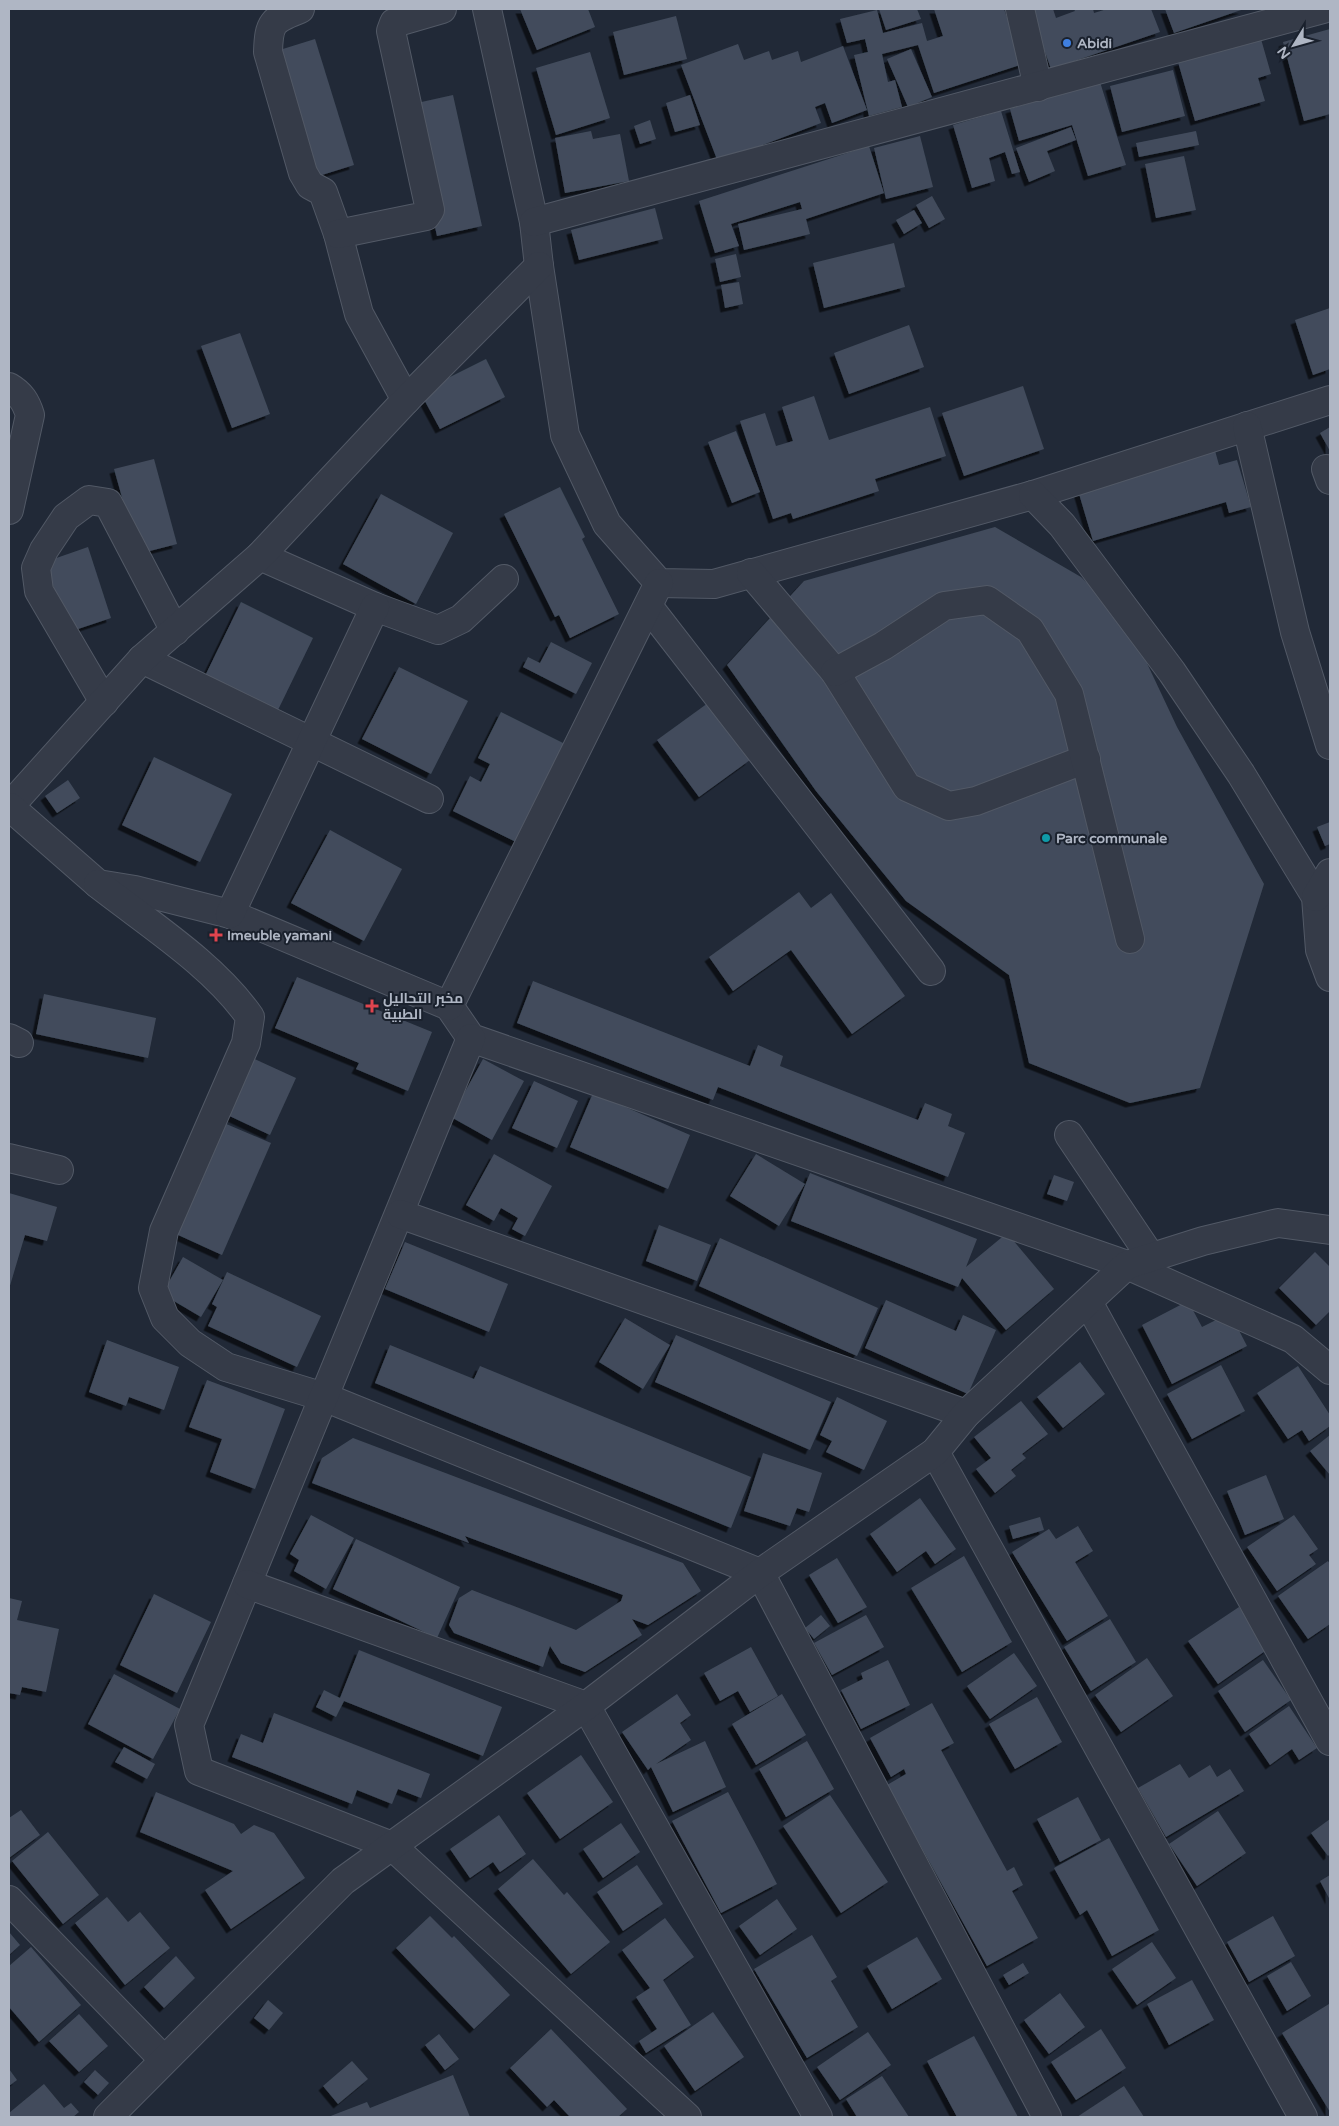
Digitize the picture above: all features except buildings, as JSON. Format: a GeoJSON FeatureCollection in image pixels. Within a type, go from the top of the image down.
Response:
{"type":"FeatureCollection","features":[{"type":"Feature","properties":{"kind":"street"},"geometry":{"type":"LineString","coordinates":[[300,9],[277,18],[269,32],[268,52],[303,173],[310,185],[323,192],[338,234],[359,314],[406,400]]}},
{"type":"Feature","properties":{"kind":"street"},"geometry":{"type":"LineString","coordinates":[[338,234],[426,216],[430,210],[391,31],[393,16],[442,9]]}},
{"type":"Feature","properties":{"kind":"street"},"geometry":{"type":"LineString","coordinates":[[486,9],[534,222],[565,435],[607,524],[654,595],[931,971]]}},
{"type":"Feature","properties":{"kind":"street"},"geometry":{"type":"LineString","coordinates":[[1020,9],[1038,87]]}},
{"type":"Feature","properties":{"kind":"street"},"geometry":{"type":"LineString","coordinates":[[534,222],[1323,9]]}},
{"type":"Feature","properties":{"kind":"street"},"geometry":{"type":"LineString","coordinates":[[539,266],[406,400],[260,556],[142,659],[104,702],[13,796],[98,884],[192,958],[237,998],[250,1017],[246,1043],[164,1230],[153,1288],[165,1318],[190,1343],[226,1367],[324,1398],[760,1573],[1047,2117]]}},
{"type":"Feature","properties":{"kind":"street"},"geometry":{"type":"LineString","coordinates":[[9,387],[17,392],[26,403],[30,415],[9,510]]}},
{"type":"Feature","properties":{"kind":"street"},"geometry":{"type":"LineString","coordinates":[[654,595],[714,584],[1033,495],[1330,400]]}},
{"type":"Feature","properties":{"kind":"street"},"geometry":{"type":"LineString","coordinates":[[1247,426],[1295,632],[1330,745]]}},
{"type":"Feature","properties":{"kind":"street"},"geometry":{"type":"LineString","coordinates":[[1033,495],[1062,525],[1172,672],[1241,774],[1316,896],[1320,950],[1330,977]]}},
{"type":"Feature","properties":{"kind":"street"},"geometry":{"type":"LineString","coordinates":[[104,702],[39,591],[36,568],[44,550],[66,517],[89,500],[108,503],[174,631]]}},
{"type":"Feature","properties":{"kind":"street"},"geometry":{"type":"LineString","coordinates":[[260,556],[375,607],[438,630],[461,620],[504,579]]}},
{"type":"Feature","properties":{"kind":"street"},"geometry":{"type":"LineString","coordinates":[[751,573],[835,672],[907,787],[950,806],[976,801],[1086,759]]}},
{"type":"Feature","properties":{"kind":"street"},"geometry":{"type":"LineString","coordinates":[[449,1006],[654,595]]}},
{"type":"Feature","properties":{"kind":"street"},"geometry":{"type":"LineString","coordinates":[[835,672],[883,646],[944,606],[987,600],[1030,630],[1069,694],[1130,940]]}},
{"type":"Feature","properties":{"kind":"street"},"geometry":{"type":"LineString","coordinates":[[230,914],[313,742],[375,607]]}},
{"type":"Feature","properties":{"kind":"street"},"geometry":{"type":"LineString","coordinates":[[142,659],[429,799]]}},
{"type":"Feature","properties":{"kind":"street"},"geometry":{"type":"LineString","coordinates":[[1316,896],[1330,873]]}},
{"type":"Feature","properties":{"kind":"street"},"geometry":{"type":"LineString","coordinates":[[98,884],[135,890],[230,914],[449,1006],[471,1038],[1139,1261],[1292,1338],[1330,1370]]}},
{"type":"Feature","properties":{"kind":"street"},"geometry":{"type":"LineString","coordinates":[[471,1038],[189,1725],[199,1771],[392,1846],[687,2117]]}},
{"type":"Feature","properties":{"kind":"street"},"geometry":{"type":"LineString","coordinates":[[1070,1135],[1139,1261]]}},
{"type":"Feature","properties":{"kind":"street"},"geometry":{"type":"LineString","coordinates":[[9,1158],[59,1170]]}},
{"type":"Feature","properties":{"kind":"street"},"geometry":{"type":"LineString","coordinates":[[400,1214],[966,1414]]}},
{"type":"Feature","properties":{"kind":"street"},"geometry":{"type":"LineString","coordinates":[[108,2117],[343,1881],[586,1706],[760,1573],[935,1452],[966,1414],[1088,1302],[1139,1261],[1203,1241],[1278,1223],[1330,1230]]}},
{"type":"Feature","properties":{"kind":"street"},"geometry":{"type":"LineString","coordinates":[[1088,1302],[1330,1741]]}},
{"type":"Feature","properties":{"kind":"street"},"geometry":{"type":"LineString","coordinates":[[935,1452],[1303,2117]]}},
{"type":"Feature","properties":{"kind":"street"},"geometry":{"type":"LineString","coordinates":[[247,1584],[586,1706],[818,2117]]}},
{"type":"Feature","properties":{"kind":"street"},"geometry":{"type":"LineString","coordinates":[[9,1900],[164,2060]]}},
{"type":"Feature","properties":{"kind":"place","name":"Abidi"},"geometry":{"type":"Point","coordinates":[1067,43]}},
{"type":"Feature","properties":{"kind":"place","name":"Parc communale"},"geometry":{"type":"Point","coordinates":[1046,838]}},
{"type":"Feature","properties":{"kind":"place","name":"Imeuble yamani"},"geometry":{"type":"Point","coordinates":[216,935]}},
{"type":"Feature","properties":{"kind":"place","name":"مخبر التحاليل الطبية"},"geometry":{"type":"Point","coordinates":[372,1006]}}]}
